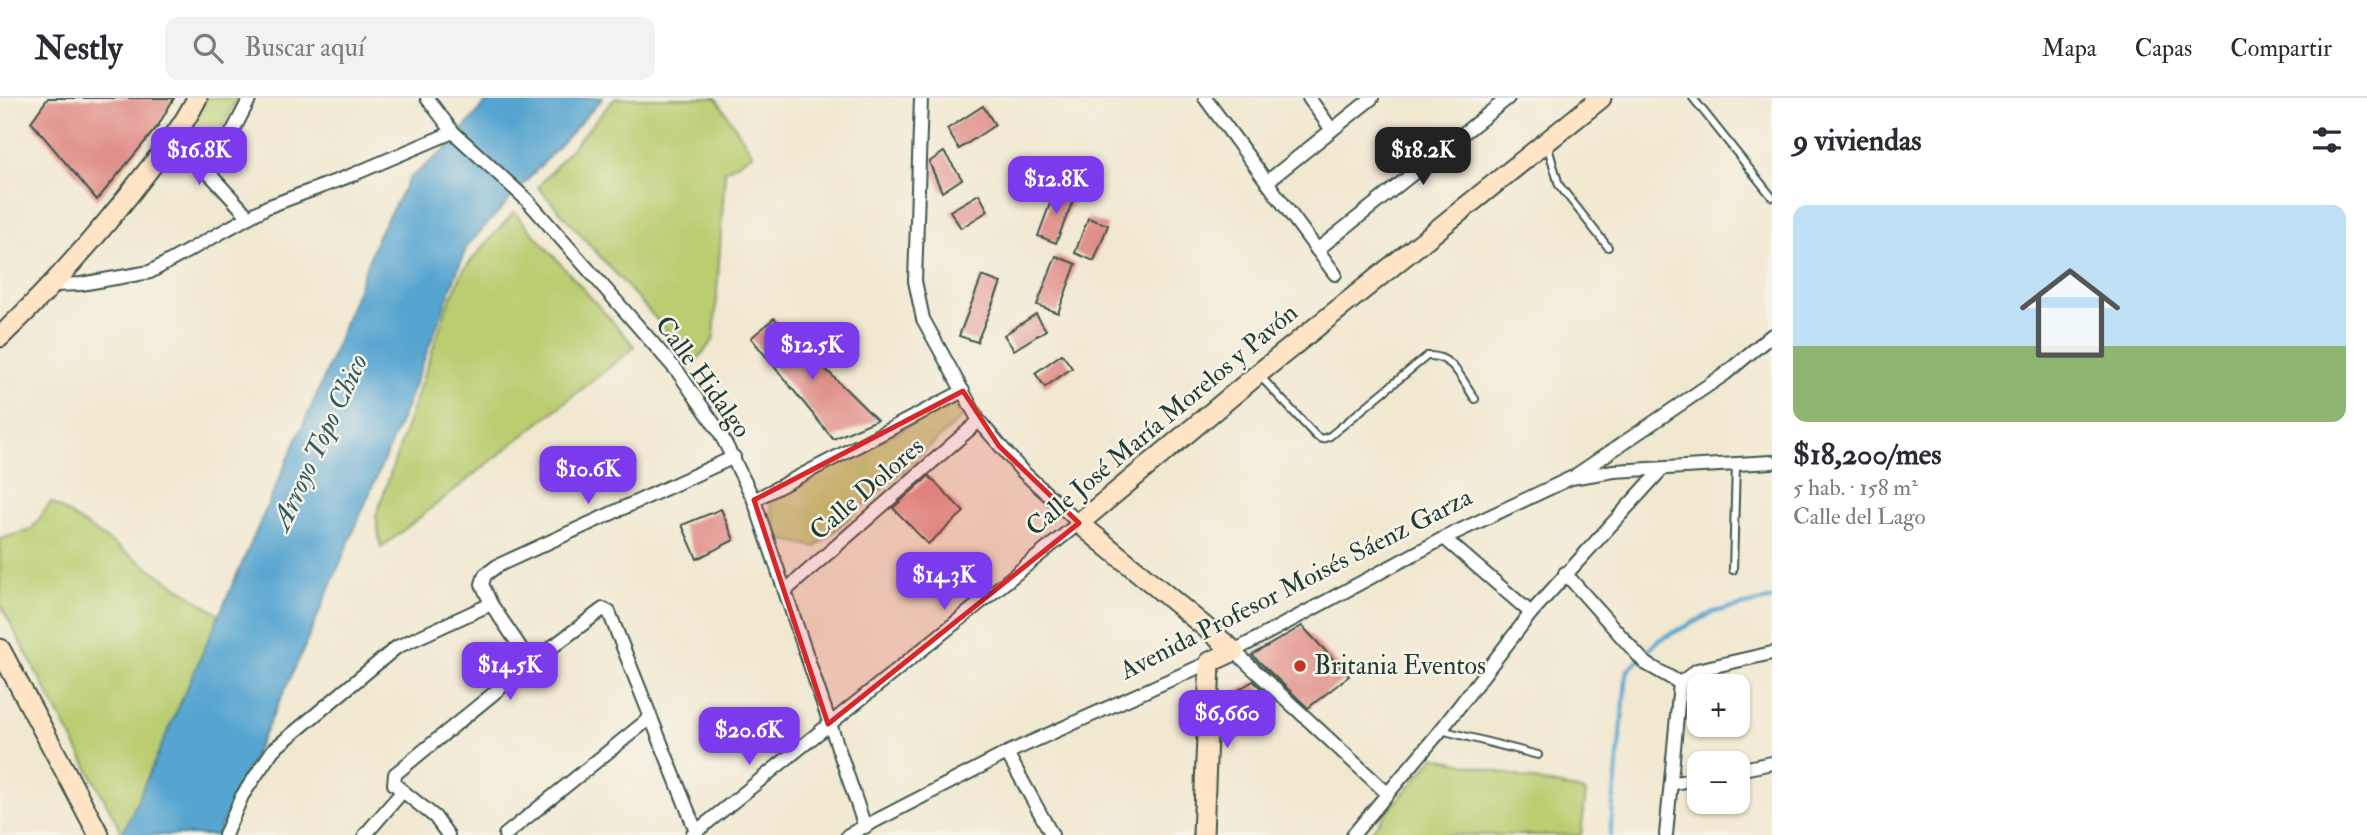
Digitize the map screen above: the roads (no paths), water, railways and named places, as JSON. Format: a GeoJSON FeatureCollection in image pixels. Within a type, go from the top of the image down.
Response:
{"type":"FeatureCollection","features":[{"type":"Feature","properties":{"kind":"street"},"geometry":{"type":"LineString","coordinates":[[0,337],[54,285],[175,136],[198,98]]}},
{"type":"Feature","properties":{"kind":"street"},"geometry":{"type":"LineString","coordinates":[[210,175],[250,98]]}},
{"type":"Feature","properties":{"kind":"street","name":"Calle Hidalgo"},"geometry":{"type":"LineString","coordinates":[[427,98],[456,136],[527,200],[678,372],[734,457],[754,500],[864,827]]}},
{"type":"Feature","properties":{"kind":"street"},"geometry":{"type":"LineString","coordinates":[[920,98],[915,281],[918,303],[930,333],[979,421],[1022,471],[1079,523],[1234,651],[1387,793]]}},
{"type":"Feature","properties":{"kind":"street"},"geometry":{"type":"LineString","coordinates":[[1205,98],[1335,274]]}},
{"type":"Feature","properties":{"kind":"street"},"geometry":{"type":"LineString","coordinates":[[1309,98],[1332,130]]}},
{"type":"Feature","properties":{"kind":"street"},"geometry":{"type":"LineString","coordinates":[[1268,181],[1372,98]]}},
{"type":"Feature","properties":{"kind":"street"},"geometry":{"type":"LineString","coordinates":[[1317,250],[1507,98]]}},
{"type":"Feature","properties":{"kind":"street","name":"Calle José María Morelos y Pavón"},"geometry":{"type":"LineString","coordinates":[[694,833],[1601,98]]}},
{"type":"Feature","properties":{"kind":"street"},"geometry":{"type":"LineString","coordinates":[[175,136],[248,216]]}},
{"type":"Feature","properties":{"kind":"street"},"geometry":{"type":"LineString","coordinates":[[54,285],[81,284],[150,272],[248,216],[456,136]]}},
{"type":"Feature","properties":{"kind":"street"},"geometry":{"type":"LineString","coordinates":[[1570,478],[1706,387],[1772,335]]}},
{"type":"Feature","properties":{"kind":"street"},"geometry":{"type":"LineString","coordinates":[[754,500],[963,391]]}},
{"type":"Feature","properties":{"kind":"street","name":"Calle Dolores"},"geometry":{"type":"LineString","coordinates":[[785,591],[979,421]]}},
{"type":"Feature","properties":{"kind":"street"},"geometry":{"type":"LineString","coordinates":[[531,663],[491,604],[482,584],[485,575],[497,566],[734,457]]}},
{"type":"Feature","properties":{"kind":"street","name":"Avenida Profesor Moisés Sáenz Garza"},"geometry":{"type":"LineString","coordinates":[[848,835],[1007,753],[1234,651],[1444,537],[1570,478],[1614,471],[1772,462]]}},
{"type":"Feature","properties":{"kind":"street"},"geometry":{"type":"LineString","coordinates":[[1353,835],[1441,730],[1531,613],[1661,470]]}},
{"type":"Feature","properties":{"kind":"street"},"geometry":{"type":"LineString","coordinates":[[1444,537],[1531,613]]}},
{"type":"Feature","properties":{"kind":"street"},"geometry":{"type":"LineString","coordinates":[[1565,573],[1645,663],[1680,683]]}},
{"type":"Feature","properties":{"kind":"street"},"geometry":{"type":"LineString","coordinates":[[225,835],[242,796],[273,750],[397,647],[491,604]]}},
{"type":"Feature","properties":{"kind":"street"},"geometry":{"type":"LineString","coordinates":[[365,835],[398,788],[398,771],[600,610],[609,611],[694,833]]}},
{"type":"Feature","properties":{"kind":"street"},"geometry":{"type":"LineString","coordinates":[[0,649],[94,832]]}},
{"type":"Feature","properties":{"kind":"street"},"geometry":{"type":"LineString","coordinates":[[1666,835],[1680,683],[1698,670],[1772,653]]}},
{"type":"Feature","properties":{"kind":"street"},"geometry":{"type":"LineString","coordinates":[[1203,835],[1210,662]]}},
{"type":"Feature","properties":{"kind":"street"},"geometry":{"type":"LineString","coordinates":[[505,835],[650,718]]}},
{"type":"Feature","properties":{"kind":"street"},"geometry":{"type":"LineString","coordinates":[[1007,753],[1052,835]]}},
{"type":"Feature","properties":{"kind":"street"},"geometry":{"type":"LineString","coordinates":[[1750,767],[1772,762]]}},
{"type":"Feature","properties":{"kind":"street"},"geometry":{"type":"LineString","coordinates":[[1671,784],[1687,781]]}},
{"type":"Feature","properties":{"kind":"street"},"geometry":{"type":"LineString","coordinates":[[398,788],[435,817],[448,835]]}},
{"type":"Feature","properties":{"kind":"lane"},"geometry":{"type":"LineString","coordinates":[[1693,98],[1772,197]]}},
{"type":"Feature","properties":{"kind":"lane"},"geometry":{"type":"LineString","coordinates":[[1547,142],[1559,185],[1608,247]]}},
{"type":"Feature","properties":{"kind":"lane"},"geometry":{"type":"LineString","coordinates":[[1258,374],[1316,436],[1322,439],[1330,436],[1427,356],[1438,355],[1449,361],[1475,399]]}},
{"type":"Feature","properties":{"kind":"lane"},"geometry":{"type":"LineString","coordinates":[[1733,570],[1736,464]]}},
{"type":"Feature","properties":{"kind":"lane"},"geometry":{"type":"LineString","coordinates":[[1441,730],[1538,755]]}},
{"type":"Feature","properties":{"kind":"water","name":"Arroyo Topo Chico"},"geometry":{"type":"Polygon","coordinates":[[[490,98],[603,98],[467,246],[405,410],[301,655],[217,835],[122,835],[323,380],[379,233],[410,178],[445,150],[490,98]]]}},
{"type":"Feature","properties":{"kind":"waterway"},"geometry":{"type":"LineString","coordinates":[[1610,835],[1627,671],[1659,640],[1714,612],[1772,599]]}},
{"type":"Feature","properties":{"kind":"place","name":"Britania Eventos"},"geometry":{"type":"Point","coordinates":[1300,666]}}]}
